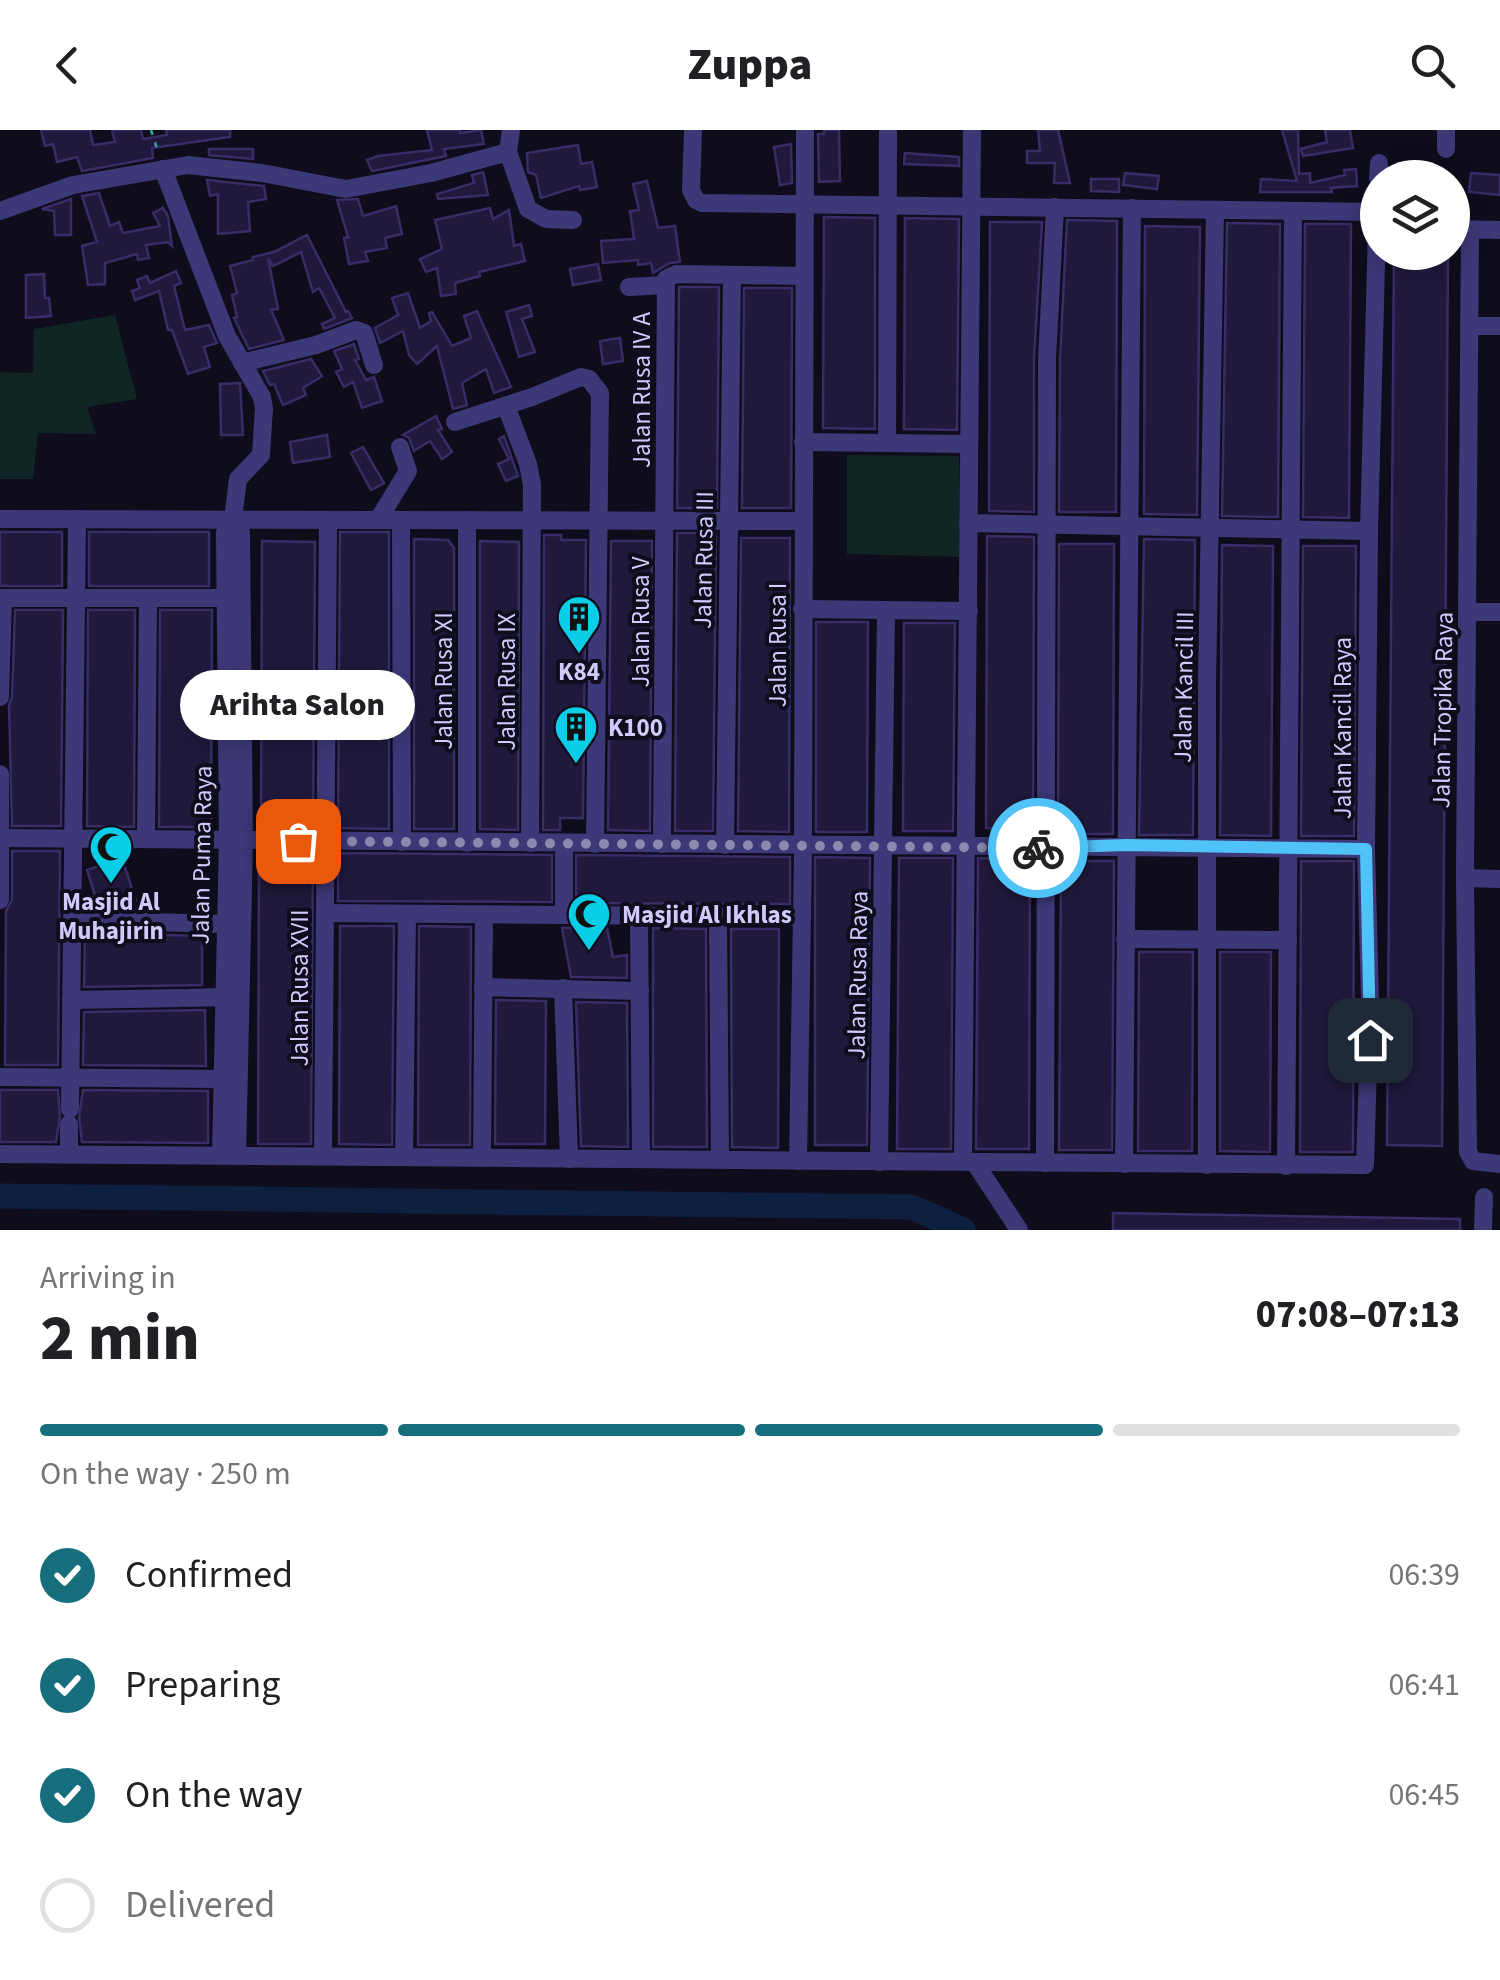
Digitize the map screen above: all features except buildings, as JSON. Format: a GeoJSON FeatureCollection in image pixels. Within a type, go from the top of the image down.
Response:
{"type":"FeatureCollection","features":[{"type":"Feature","properties":{"kind":"street"},"geometry":{"type":"LineString","coordinates":[[511,130],[508,152],[528,210],[546,218],[573,220]]}},
{"type":"Feature","properties":{"kind":"street"},"geometry":{"type":"LineString","coordinates":[[693,130],[691,190],[697,202],[1360,212]]}},
{"type":"Feature","properties":{"kind":"street","name":"Jalan Rusa I"},"geometry":{"type":"LineString","coordinates":[[798,1161],[806,130]]}},
{"type":"Feature","properties":{"kind":"street"},"geometry":{"type":"LineString","coordinates":[[887,443],[888,130]]}},
{"type":"Feature","properties":{"kind":"street"},"geometry":{"type":"LineString","coordinates":[[972,130],[966,847],[969,1163],[1020,1230]]}},
{"type":"Feature","properties":{"kind":"street"},"geometry":{"type":"LineString","coordinates":[[0,211],[73,186],[196,165],[346,189],[508,152]]}},
{"type":"Feature","properties":{"kind":"street"},"geometry":{"type":"LineString","coordinates":[[163,170],[227,336],[262,397],[261,455],[238,480],[233,520]]}},
{"type":"Feature","properties":{"kind":"street"},"geometry":{"type":"LineString","coordinates":[[1045,1163],[1047,359],[1054,207]]}},
{"type":"Feature","properties":{"kind":"street"},"geometry":{"type":"LineString","coordinates":[[1124,1164],[1132,208]]}},
{"type":"Feature","properties":{"kind":"street","name":"Jalan Kancil III"},"geometry":{"type":"LineString","coordinates":[[1207,1165],[1215,210]]}},
{"type":"Feature","properties":{"kind":"street"},"geometry":{"type":"LineString","coordinates":[[0,1154],[1286,1166],[1293,211]]}},
{"type":"Feature","properties":{"kind":"street"},"geometry":{"type":"LineString","coordinates":[[1470,229],[1500,230]]}},
{"type":"Feature","properties":{"kind":"street","name":"Jalan Kancil Raya"},"geometry":{"type":"LineString","coordinates":[[1286,1166],[1360,1166],[1367,1162],[1368,532],[1375,270]]}},
{"type":"Feature","properties":{"kind":"street","name":"Jalan Tropika Raya"},"geometry":{"type":"LineString","coordinates":[[1465,270],[1470,326],[1465,878],[1468,1152],[1474,1161],[1500,1164]]}},
{"type":"Feature","properties":{"kind":"street","name":"Jalan Rusa IV A"},"geometry":{"type":"LineString","coordinates":[[665,521],[666,279],[676,274],[804,276]]}},
{"type":"Feature","properties":{"kind":"street","name":"Jalan Rusa III"},"geometry":{"type":"LineString","coordinates":[[725,845],[732,276]]}},
{"type":"Feature","properties":{"kind":"street"},"geometry":{"type":"LineString","coordinates":[[629,287],[666,284]]}},
{"type":"Feature","properties":{"kind":"street"},"geometry":{"type":"LineString","coordinates":[[1470,326],[1500,326]]}},
{"type":"Feature","properties":{"kind":"street"},"geometry":{"type":"LineString","coordinates":[[242,363],[316,346],[356,330],[364,334],[374,365]]}},
{"type":"Feature","properties":{"kind":"street"},"geometry":{"type":"LineString","coordinates":[[455,422],[580,377],[597,386],[600,393],[595,844]]}},
{"type":"Feature","properties":{"kind":"street","name":"Jalan Rusa IX"},"geometry":{"type":"LineString","coordinates":[[506,406],[530,474],[530,843]]}},
{"type":"Feature","properties":{"kind":"street"},"geometry":{"type":"LineString","coordinates":[[804,442],[969,444]]}},
{"type":"Feature","properties":{"kind":"street"},"geometry":{"type":"LineString","coordinates":[[378,520],[408,471],[400,446]]}},
{"type":"Feature","properties":{"kind":"street"},"geometry":{"type":"LineString","coordinates":[[0,519],[802,521]]}},
{"type":"Feature","properties":{"kind":"street"},"geometry":{"type":"LineString","coordinates":[[69,1154],[77,519]]}},
{"type":"Feature","properties":{"kind":"street","name":"Jalan Puma Raya"},"geometry":{"type":"LineString","coordinates":[[229,1156],[223,1079],[224,997],[226,924],[236,840],[241,533],[233,520],[225,533],[236,840]]}},
{"type":"Feature","properties":{"kind":"street","name":"Jalan Rusa XVII"},"geometry":{"type":"LineString","coordinates":[[323,1156],[328,520]]}},
{"type":"Feature","properties":{"kind":"street"},"geometry":{"type":"LineString","coordinates":[[401,520],[402,842]]}},
{"type":"Feature","properties":{"kind":"street","name":"Jalan Rusa XI"},"geometry":{"type":"LineString","coordinates":[[467,520],[467,843]]}},
{"type":"Feature","properties":{"kind":"street","name":"Jalan Rusa V"},"geometry":{"type":"LineString","coordinates":[[662,844],[665,521]]}},
{"type":"Feature","properties":{"kind":"street"},"geometry":{"type":"LineString","coordinates":[[968,523],[1368,532]]}},
{"type":"Feature","properties":{"kind":"street"},"geometry":{"type":"LineString","coordinates":[[0,697],[2,598],[226,598]]}},
{"type":"Feature","properties":{"kind":"street"},"geometry":{"type":"LineString","coordinates":[[146,837],[148,598]]}},
{"type":"Feature","properties":{"kind":"street"},"geometry":{"type":"LineString","coordinates":[[802,608],[969,611]]}},
{"type":"Feature","properties":{"kind":"street","name":"Jalan Rusa Raya"},"geometry":{"type":"LineString","coordinates":[[879,1162],[886,610]]}},
{"type":"Feature","properties":{"kind":"street"},"geometry":{"type":"LineString","coordinates":[[1468,612],[1500,612]]}},
{"type":"Feature","properties":{"kind":"street"},"geometry":{"type":"LineString","coordinates":[[0,774],[0,900]]}},
{"type":"Feature","properties":{"kind":"street"},"geometry":{"type":"LineString","coordinates":[[0,838],[1366,849]]}},
{"type":"Feature","properties":{"kind":"street"},"geometry":{"type":"LineString","coordinates":[[229,1156],[236,840]]}},
{"type":"Feature","properties":{"kind":"street"},"geometry":{"type":"LineString","coordinates":[[564,843],[564,915]]}},
{"type":"Feature","properties":{"kind":"street"},"geometry":{"type":"LineString","coordinates":[[1465,878],[1500,879]]}},
{"type":"Feature","properties":{"kind":"street"},"geometry":{"type":"LineString","coordinates":[[325,913],[802,917]]}},
{"type":"Feature","properties":{"kind":"street"},"geometry":{"type":"LineString","coordinates":[[404,1157],[407,914]]}},
{"type":"Feature","properties":{"kind":"street"},"geometry":{"type":"LineString","coordinates":[[482,1158],[484,914]]}},
{"type":"Feature","properties":{"kind":"street"},"geometry":{"type":"LineString","coordinates":[[638,916],[641,1160]]}},
{"type":"Feature","properties":{"kind":"street"},"geometry":{"type":"LineString","coordinates":[[718,917],[720,1160]]}},
{"type":"Feature","properties":{"kind":"street"},"geometry":{"type":"LineString","coordinates":[[72,920],[226,924]]}},
{"type":"Feature","properties":{"kind":"street"},"geometry":{"type":"LineString","coordinates":[[1126,940],[1288,940]]}},
{"type":"Feature","properties":{"kind":"street"},"geometry":{"type":"LineString","coordinates":[[483,987],[640,991]]}},
{"type":"Feature","properties":{"kind":"street"},"geometry":{"type":"LineString","coordinates":[[563,988],[569,1159]]}},
{"type":"Feature","properties":{"kind":"street"},"geometry":{"type":"LineString","coordinates":[[71,1000],[224,997]]}},
{"type":"Feature","properties":{"kind":"street"},"geometry":{"type":"LineString","coordinates":[[0,1078],[223,1079]]}},
{"type":"Feature","properties":{"kind":"street"},"geometry":{"type":"LineString","coordinates":[[1002,1203],[1011,1163]]}},
{"type":"Feature","properties":{"kind":"street"},"geometry":{"type":"LineString","coordinates":[[1483,1230],[1484,1198]]}},
{"type":"Feature","properties":{"kind":"path"},"geometry":{"type":"LineString","coordinates":[[151,130],[163,170]]}},
{"type":"Feature","properties":{"kind":"green space"},"geometry":{"type":"Polygon","coordinates":[[[115,315],[137,399],[87,407],[96,434],[38,433],[33,479],[0,479],[0,372],[33,373],[34,329],[115,315]]]}},
{"type":"Feature","properties":{"kind":"green space"},"geometry":{"type":"Polygon","coordinates":[[[847,455],[959,456],[963,557],[847,554],[847,455]]]}},
{"type":"Feature","properties":{"kind":"waterway"},"geometry":{"type":"LineString","coordinates":[[0,1196],[912,1207],[963,1230]]}},
{"type":"Feature","properties":{"kind":"way so far"},"geometry":{"type":"LineString","coordinates":[[298,841],[1038,848]]}},
{"type":"Feature","properties":{"kind":"place","name":"K84"},"geometry":{"type":"Point","coordinates":[579,655]}},
{"type":"Feature","properties":{"kind":"place","name":"K100"},"geometry":{"type":"Point","coordinates":[576,765]}},
{"type":"Feature","properties":{"kind":"place","name":"Arihta Salon"},"geometry":{"type":"Point","coordinates":[298,841]}},
{"type":"Feature","properties":{"kind":"place","name":"Masjid Al Muhajirin"},"geometry":{"type":"Point","coordinates":[111,885]}},
{"type":"Feature","properties":{"kind":"place","name":"Masjid Al Ikhlas"},"geometry":{"type":"Point","coordinates":[589,952]}},
{"type":"Feature","properties":{"kind":"route"},"geometry":{"type":"LineString","coordinates":[[1038,848],[1126,845],[1366,849],[1370,1040]]}}]}
